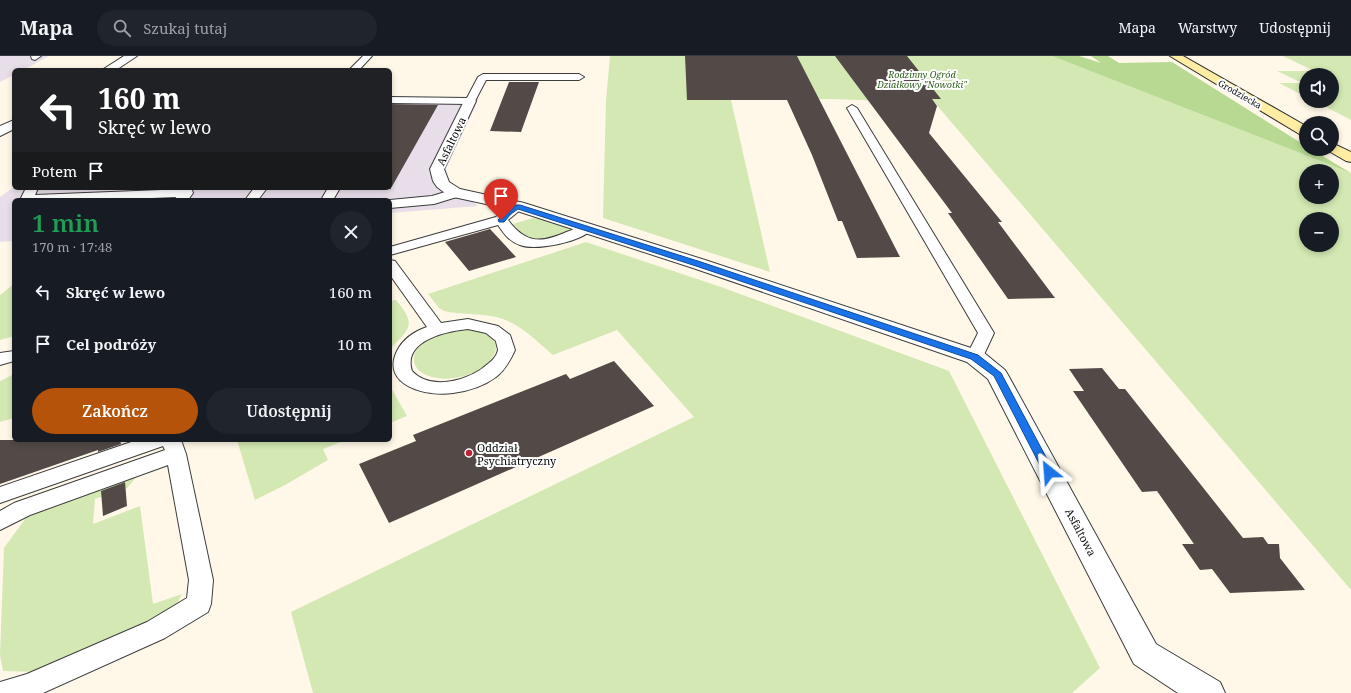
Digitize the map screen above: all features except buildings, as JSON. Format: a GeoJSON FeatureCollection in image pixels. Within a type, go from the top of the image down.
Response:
{"type":"FeatureCollection","features":[{"type":"Feature","properties":{"kind":"street"},"geometry":{"type":"LineString","coordinates":[[111,68],[132,56]]}},
{"type":"Feature","properties":{"kind":"street","name":"Grodziecka"},"geometry":{"type":"LineString","coordinates":[[1175,56],[1299,128]]}},
{"type":"Feature","properties":{"kind":"street","name":"Asfaltowa"},"geometry":{"type":"LineString","coordinates":[[470,101],[437,169],[440,180],[446,189],[455,193],[518,206],[975,357],[997,375],[1145,654],[1208,693]]}},
{"type":"Feature","properties":{"kind":"street"},"geometry":{"type":"LineString","coordinates":[[0,132],[12,125]]}},
{"type":"Feature","properties":{"kind":"street"},"geometry":{"type":"LineString","coordinates":[[1339,151],[1351,158]]}},
{"type":"Feature","properties":{"kind":"lane"},"geometry":{"type":"LineString","coordinates":[[356,68],[368,56]]}},
{"type":"Feature","properties":{"kind":"lane"},"geometry":{"type":"LineString","coordinates":[[392,100],[470,101],[483,77],[579,77]]}},
{"type":"Feature","properties":{"kind":"lane"},"geometry":{"type":"LineString","coordinates":[[852,108],[986,333],[975,357]]}},
{"type":"Feature","properties":{"kind":"lane"},"geometry":{"type":"LineString","coordinates":[[253,198],[259,190]]}},
{"type":"Feature","properties":{"kind":"lane"},"geometry":{"type":"LineString","coordinates":[[53,198],[187,193],[183,198]]}},
{"type":"Feature","properties":{"kind":"lane"},"geometry":{"type":"LineString","coordinates":[[392,204],[434,200],[455,193]]}},
{"type":"Feature","properties":{"kind":"lane"},"geometry":{"type":"LineString","coordinates":[[392,250],[501,220],[518,206]]}},
{"type":"Feature","properties":{"kind":"lane"},"geometry":{"type":"LineString","coordinates":[[501,220],[519,240],[534,244],[577,234],[586,228]]}},
{"type":"Feature","properties":{"kind":"lane"},"geometry":{"type":"LineString","coordinates":[[392,267],[437,329]]}},
{"type":"Feature","properties":{"kind":"lane"},"geometry":{"type":"LineString","coordinates":[[468,324],[488,328],[502,337],[507,346],[506,356],[500,366],[489,375],[474,383],[457,387],[440,388],[424,386],[411,381],[404,373],[401,363],[404,354],[411,344],[422,336],[437,329],[452,325],[468,324]]}},
{"type":"Feature","properties":{"kind":"lane"},"geometry":{"type":"LineString","coordinates":[[0,360],[12,357]]}},
{"type":"Feature","properties":{"kind":"lane"},"geometry":{"type":"LineString","coordinates":[[0,495],[168,445]]}},
{"type":"Feature","properties":{"kind":"lane"},"geometry":{"type":"LineString","coordinates":[[0,520],[168,445]]}},
{"type":"Feature","properties":{"kind":"lane"},"geometry":{"type":"LineString","coordinates":[[5,693],[28,686],[156,630],[199,604],[201,580],[168,445]]}},
{"type":"Feature","properties":{"kind":"shaded area"},"geometry":{"type":"Polygon","coordinates":[[[0,56],[49,56],[27,68],[12,68],[12,76],[0,82],[0,56]]]}},
{"type":"Feature","properties":{"kind":"shaded area"},"geometry":{"type":"Polygon","coordinates":[[[479,98],[446,169],[451,184],[478,206],[392,213],[392,198],[12,198],[12,241],[0,242],[0,197],[12,188],[12,190],[392,190],[392,99],[479,98]]]}},
{"type":"Feature","properties":{"kind":"green space","name":"Rodzinny Ogród Działkowy \"Nowotki\""},"geometry":{"type":"Polygon","coordinates":[[[610,56],[1052,56],[1299,153],[1299,156],[1308,156],[1328,164],[1299,164],[1299,204],[1339,204],[1339,168],[1351,173],[1351,590],[935,103],[832,99],[731,100],[770,272],[603,218],[606,101],[610,56]]]}},
{"type":"Feature","properties":{"kind":"green space"},"geometry":{"type":"Polygon","coordinates":[[[1052,56],[1079,56],[1101,63],[1091,56],[1108,56],[1119,63],[1172,62],[1299,142],[1299,153],[1052,56]]]}},
{"type":"Feature","properties":{"kind":"green space"},"geometry":{"type":"Polygon","coordinates":[[[1283,56],[1351,56],[1351,120],[1328,108],[1339,108],[1339,68],[1308,68],[1283,56]]]}},
{"type":"Feature","properties":{"kind":"green space"},"geometry":{"type":"Polygon","coordinates":[[[1277,71],[1299,71],[1299,82],[1277,71]]]}},
{"type":"Feature","properties":{"kind":"green space"},"geometry":{"type":"Polygon","coordinates":[[[1279,83],[1299,83],[1299,93],[1279,83]]]}},
{"type":"Feature","properties":{"kind":"green space"},"geometry":{"type":"Polygon","coordinates":[[[1308,156],[1323,156],[1336,164],[1328,164],[1308,156]]]}},
{"type":"Feature","properties":{"kind":"green space"},"geometry":{"type":"Polygon","coordinates":[[[1339,166],[1351,173],[1339,168],[1339,166]]]}},
{"type":"Feature","properties":{"kind":"green space"},"geometry":{"type":"Polygon","coordinates":[[[533,218],[541,219],[568,228],[569,232],[546,239],[532,238],[519,231],[513,224],[533,218]]]}},
{"type":"Feature","properties":{"kind":"green space"},"geometry":{"type":"Polygon","coordinates":[[[586,242],[721,287],[949,371],[1100,668],[1072,693],[313,693],[291,612],[694,417],[617,330],[553,355],[527,333],[504,319],[444,311],[439,308],[428,294],[586,242]]]}},
{"type":"Feature","properties":{"kind":"green space"},"geometry":{"type":"Polygon","coordinates":[[[12,286],[12,337],[0,340],[0,295],[12,286]]]}},
{"type":"Feature","properties":{"kind":"green space"},"geometry":{"type":"Polygon","coordinates":[[[396,300],[403,308],[409,321],[406,331],[392,347],[392,301],[396,300]]]}},
{"type":"Feature","properties":{"kind":"green space"},"geometry":{"type":"Polygon","coordinates":[[[460,329],[481,332],[493,339],[496,348],[492,357],[484,366],[471,374],[455,378],[438,378],[428,376],[420,371],[414,360],[418,347],[425,341],[437,335],[460,329]]]}},
{"type":"Feature","properties":{"kind":"green space"},"geometry":{"type":"Polygon","coordinates":[[[12,375],[12,419],[0,422],[0,381],[12,375]]]}},
{"type":"Feature","properties":{"kind":"green space"},"geometry":{"type":"Polygon","coordinates":[[[392,390],[407,416],[392,422],[392,390]]]}},
{"type":"Feature","properties":{"kind":"green space"},"geometry":{"type":"Polygon","coordinates":[[[238,442],[341,442],[323,449],[328,460],[285,485],[255,500],[238,442]]]}},
{"type":"Feature","properties":{"kind":"green space"},"geometry":{"type":"Polygon","coordinates":[[[139,474],[127,488],[95,499],[93,524],[140,506],[153,604],[182,594],[175,607],[143,627],[36,672],[3,671],[0,655],[4,548],[25,519],[49,505],[139,474]]]}},
{"type":"Feature","properties":{"kind":"place","name":"Oddział Psychiatryczny"},"geometry":{"type":"Point","coordinates":[469,453]}},
{"type":"Feature","properties":{"kind":"route"},"geometry":{"type":"LineString","coordinates":[[501,220],[518,206],[699,264],[975,357],[997,375],[1049,472]]}}]}
